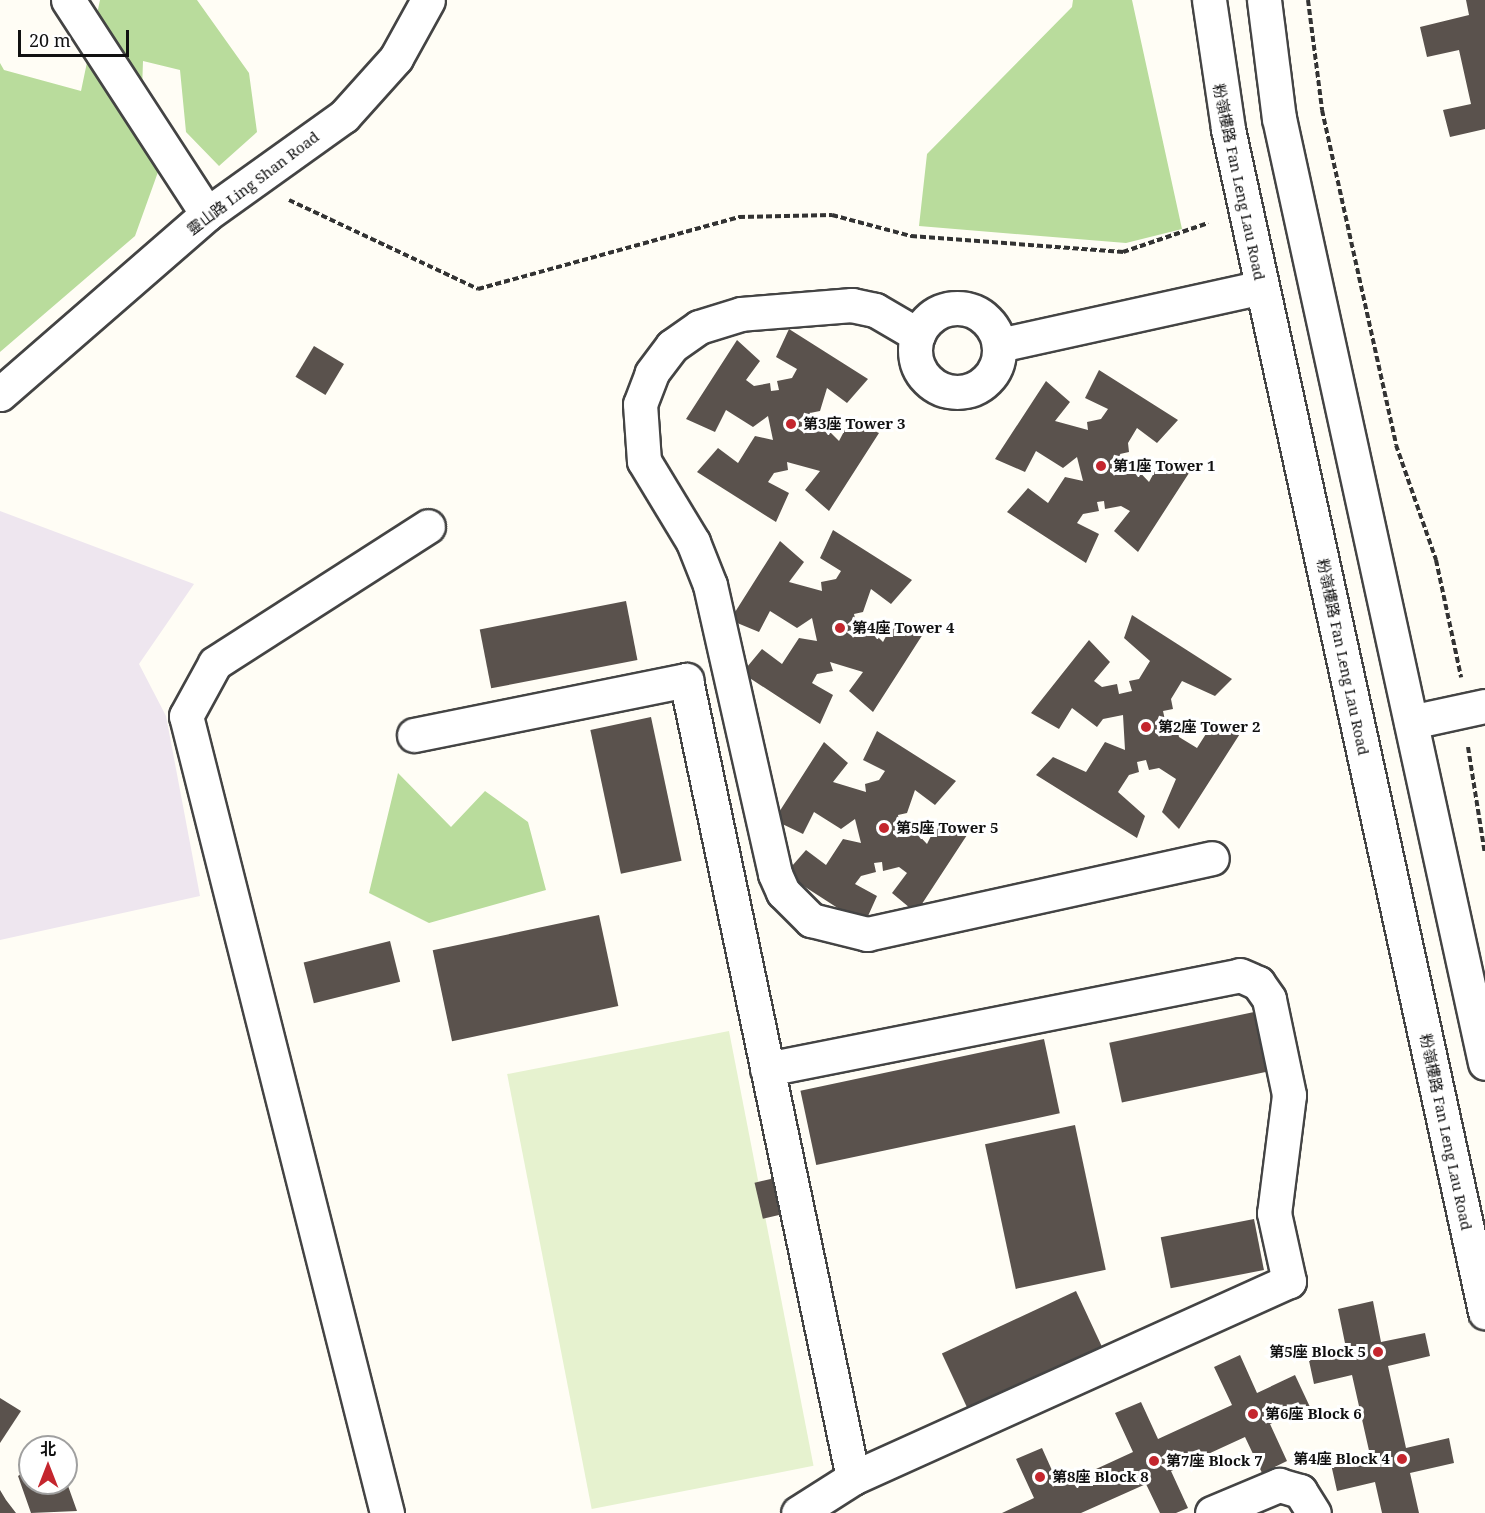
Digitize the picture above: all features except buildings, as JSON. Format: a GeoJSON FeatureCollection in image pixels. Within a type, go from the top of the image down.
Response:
{"type":"FeatureCollection","features":[{"type":"Feature","properties":{"kind":"street"},"geometry":{"type":"LineString","coordinates":[[68,0],[207,214]]}},
{"type":"Feature","properties":{"kind":"street","name":"靈山路 Ling Shan Road"},"geometry":{"type":"LineString","coordinates":[[0,394],[207,214],[344,116],[396,58],[428,0]]}},
{"type":"Feature","properties":{"kind":"street","name":"粉嶺樓路 Fan Leng Lau Road"},"geometry":{"type":"LineString","coordinates":[[1209,0],[1216,72],[1262,287],[1473,1195],[1485,1312]]}},
{"type":"Feature","properties":{"kind":"street"},"geometry":{"type":"LineString","coordinates":[[1264,0],[1279,118],[1485,1063]]}},
{"type":"Feature","properties":{"kind":"street"},"geometry":{"type":"LineString","coordinates":[[999,345],[1262,287]]}},
{"type":"Feature","properties":{"kind":"street"},"geometry":{"type":"LineString","coordinates":[[918,335],[875,310],[852,305],[741,314],[699,327],[672,346],[652,373],[640,404],[644,461],[693,542],[710,585],[775,874],[783,892],[819,924],[867,934],[1212,858]]}},
{"type":"Feature","properties":{"kind":"street"},"geometry":{"type":"LineString","coordinates":[[963,308],[987,320],[999,345],[993,371],[972,389],[959,392],[945,390],[923,374],[916,355],[918,335],[936,314],[963,308]]}},
{"type":"Feature","properties":{"kind":"street"},"geometry":{"type":"LineString","coordinates":[[387,1513],[186,716],[215,663],[428,526]]}},
{"type":"Feature","properties":{"kind":"street"},"geometry":{"type":"LineString","coordinates":[[414,735],[686,680],[853,1478]]}},
{"type":"Feature","properties":{"kind":"street"},"geometry":{"type":"LineString","coordinates":[[1411,722],[1476,709]]}},
{"type":"Feature","properties":{"kind":"street"},"geometry":{"type":"LineString","coordinates":[[767,1069],[1220,977],[1240,975],[1258,983],[1269,999],[1289,1095],[1274,1213],[1289,1281],[853,1478],[798,1513]]}},
{"type":"Feature","properties":{"kind":"street"},"geometry":{"type":"LineString","coordinates":[[1212,1513],[1279,1485],[1300,1491],[1314,1513]]}},
{"type":"Feature","properties":{"kind":"path"},"geometry":{"type":"LineString","coordinates":[[1308,0],[1322,110],[1396,445],[1436,560],[1476,709],[1471,791],[1485,854]]}},
{"type":"Feature","properties":{"kind":"path"},"geometry":{"type":"LineString","coordinates":[[250,182],[478,289],[739,217],[832,215],[911,236],[1123,252],[1208,223]]}},
{"type":"Feature","properties":{"kind":"shaded area"},"geometry":{"type":"Polygon","coordinates":[[[0,511],[194,584],[139,664],[166,716],[200,896],[0,940],[0,511]]]}},
{"type":"Feature","properties":{"kind":"green space"},"geometry":{"type":"Polygon","coordinates":[[[100,0],[197,0],[249,73],[257,132],[219,166],[186,132],[180,70],[143,61],[141,120],[158,172],[135,236],[0,352],[0,63],[4,70],[81,91],[100,0]]]}},
{"type":"Feature","properties":{"kind":"green space"},"geometry":{"type":"Polygon","coordinates":[[[1073,0],[1132,0],[1182,229],[1126,243],[919,226],[927,154],[1072,7],[1073,0]]]}},
{"type":"Feature","properties":{"kind":"green space"},"geometry":{"type":"Polygon","coordinates":[[[398,773],[451,827],[485,791],[528,822],[546,890],[429,923],[369,893],[398,773]]]}},
{"type":"Feature","properties":{"kind":"green space"},"geometry":{"type":"Polygon","coordinates":[[[729,1031],[814,1466],[592,1509],[507,1074],[729,1031]]]}},
{"type":"Feature","properties":{"kind":"place","name":"第3座 Tower 3"},"geometry":{"type":"Point","coordinates":[791,424]}},
{"type":"Feature","properties":{"kind":"place","name":"第1座 Tower 1"},"geometry":{"type":"Point","coordinates":[1101,466]}},
{"type":"Feature","properties":{"kind":"place","name":"第4座 Tower 4"},"geometry":{"type":"Point","coordinates":[840,628]}},
{"type":"Feature","properties":{"kind":"place","name":"第2座 Tower 2"},"geometry":{"type":"Point","coordinates":[1146,727]}},
{"type":"Feature","properties":{"kind":"place","name":"第5座 Tower 5"},"geometry":{"type":"Point","coordinates":[884,828]}},
{"type":"Feature","properties":{"kind":"place","name":"第5座 Block 5"},"geometry":{"type":"Point","coordinates":[1378,1352]}},
{"type":"Feature","properties":{"kind":"place","name":"第6座 Block 6"},"geometry":{"type":"Point","coordinates":[1253,1414]}},
{"type":"Feature","properties":{"kind":"place","name":"第4座 Block 4"},"geometry":{"type":"Point","coordinates":[1402,1459]}},
{"type":"Feature","properties":{"kind":"place","name":"第7座 Block 7"},"geometry":{"type":"Point","coordinates":[1154,1461]}},
{"type":"Feature","properties":{"kind":"place","name":"第8座 Block 8"},"geometry":{"type":"Point","coordinates":[1040,1477]}}]}
